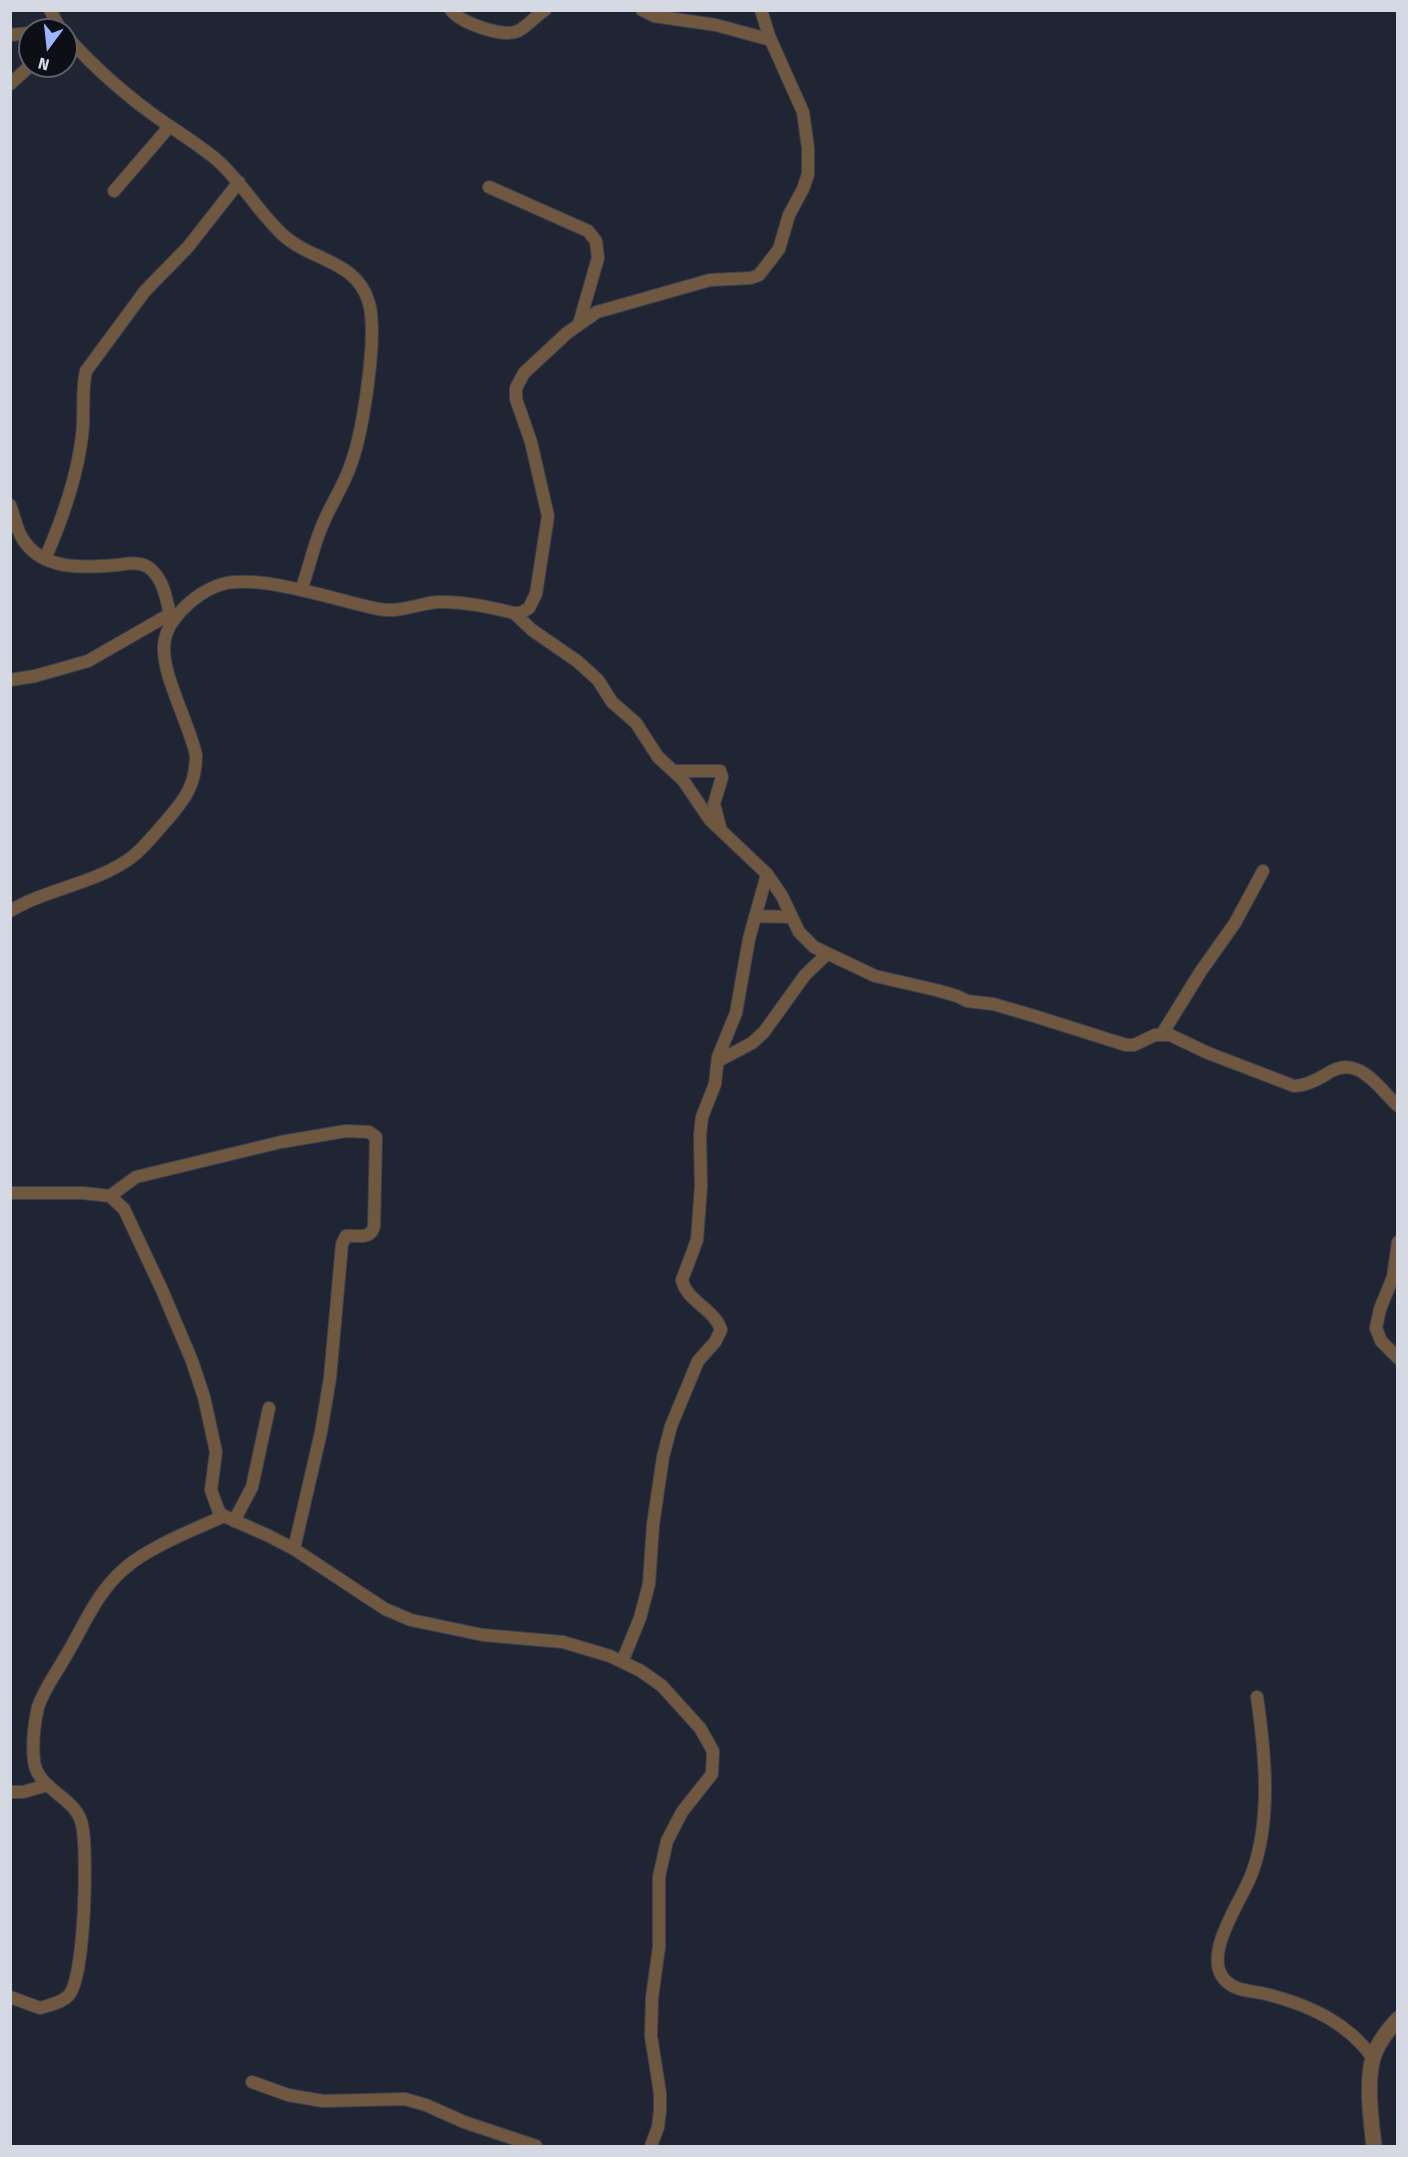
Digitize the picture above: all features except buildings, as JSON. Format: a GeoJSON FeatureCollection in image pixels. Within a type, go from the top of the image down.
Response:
{"type":"FeatureCollection","features":[{"type":"Feature","properties":{"kind":"street"},"geometry":{"type":"LineString","coordinates":[[452,10],[461,19],[505,34],[520,31],[545,10]]}},
{"type":"Feature","properties":{"kind":"street"},"geometry":{"type":"LineString","coordinates":[[642,10],[654,16],[716,25],[771,40]]}},
{"type":"Feature","properties":{"kind":"street"},"geometry":{"type":"LineString","coordinates":[[530,628],[528,622],[538,588],[548,516],[531,442],[516,399],[516,388],[524,373],[579,324],[597,312],[710,280],[752,278],[759,275],[779,249],[789,214],[803,189],[809,164],[803,112],[762,19],[761,10]]}},
{"type":"Feature","properties":{"kind":"street"},"geometry":{"type":"LineString","coordinates":[[78,50],[170,126],[218,161],[239,182],[283,235],[302,249],[334,262],[352,273],[359,281],[369,302],[371,329],[369,369],[358,443],[344,482],[323,522],[301,590]]}},
{"type":"Feature","properties":{"kind":"street"},"geometry":{"type":"LineString","coordinates":[[114,191],[170,126]]}},
{"type":"Feature","properties":{"kind":"street"},"geometry":{"type":"LineString","coordinates":[[45,559],[72,489],[82,439],[85,413],[83,386],[86,371],[145,291],[188,247],[239,182]]}},
{"type":"Feature","properties":{"kind":"street"},"geometry":{"type":"LineString","coordinates":[[489,187],[588,231],[596,241],[598,258],[579,324]]}},
{"type":"Feature","properties":{"kind":"street"},"geometry":{"type":"LineString","coordinates":[[10,506],[21,536],[45,559],[67,566],[139,564],[148,567],[155,574],[164,589],[171,617],[164,646],[165,660],[196,754],[191,788],[171,815],[134,856],[104,873],[27,901],[10,911]]}},
{"type":"Feature","properties":{"kind":"street"},"geometry":{"type":"LineString","coordinates":[[10,680],[88,662],[171,617],[202,594],[222,584],[243,582],[301,590],[392,611],[435,602],[452,602],[513,614],[521,613],[531,606]]}},
{"type":"Feature","properties":{"kind":"street"},"geometry":{"type":"LineString","coordinates":[[513,614],[598,680],[612,702],[636,723],[658,756],[674,771],[702,810],[767,874],[805,940],[827,954],[875,976],[946,993],[967,1001],[993,1004],[1030,1014],[1126,1045],[1134,1046],[1150,1036],[1170,1035],[1209,1053],[1294,1086],[1309,1083],[1340,1067],[1358,1069],[1370,1077],[1398,1106]]}},
{"type":"Feature","properties":{"kind":"street"},"geometry":{"type":"LineString","coordinates":[[674,771],[717,770],[722,774],[714,804],[720,828]]}},
{"type":"Feature","properties":{"kind":"street"},"geometry":{"type":"LineString","coordinates":[[1162,1034],[1201,971],[1235,923],[1263,872]]}},
{"type":"Feature","properties":{"kind":"street"},"geometry":{"type":"LineString","coordinates":[[622,1662],[640,1618],[649,1584],[653,1526],[663,1457],[671,1426],[698,1360],[715,1342],[721,1330],[713,1316],[687,1290],[682,1280],[697,1240],[701,1186],[700,1135],[706,1105],[715,1084],[718,1061],[736,1013],[755,916],[767,874]]}},
{"type":"Feature","properties":{"kind":"street"},"geometry":{"type":"LineString","coordinates":[[755,916],[792,917]]}},
{"type":"Feature","properties":{"kind":"street"},"geometry":{"type":"LineString","coordinates":[[718,1061],[752,1042],[764,1032],[806,975],[827,954]]}},
{"type":"Feature","properties":{"kind":"street"},"geometry":{"type":"LineString","coordinates":[[110,1196],[136,1177],[281,1142],[346,1131],[369,1132],[376,1137],[373,1232],[369,1235],[346,1236],[342,1244],[330,1378],[321,1432],[294,1549]]}},
{"type":"Feature","properties":{"kind":"street"},"geometry":{"type":"LineString","coordinates":[[10,1193],[83,1193],[110,1196],[124,1209],[138,1234],[192,1361],[204,1397],[214,1441],[215,1464],[211,1490],[219,1512],[229,1519],[294,1549],[385,1609],[411,1620],[483,1635],[563,1641],[622,1662],[641,1671],[675,1699],[707,1738],[713,1751],[712,1774],[682,1812],[667,1841],[658,1877],[659,1947],[652,1998],[651,2036],[660,2093],[660,2110],[658,2127],[651,2146]]}},
{"type":"Feature","properties":{"kind":"street"},"geometry":{"type":"LineString","coordinates":[[1398,1242],[1393,1277],[1380,1309],[1377,1328],[1381,1341],[1398,1358]]}},
{"type":"Feature","properties":{"kind":"street"},"geometry":{"type":"LineString","coordinates":[[10,1997],[40,2008],[63,2000],[73,1989],[83,1917],[82,1823],[67,1801],[38,1776],[34,1763],[35,1729],[39,1707],[48,1684],[105,1587],[125,1567],[152,1551],[229,1519],[252,1487],[268,1407]]}},
{"type":"Feature","properties":{"kind":"street"},"geometry":{"type":"LineString","coordinates":[[1257,1697],[1264,1743],[1261,1837],[1258,1857],[1251,1877],[1240,1895],[1224,1934],[1218,1955],[1219,1972],[1225,1980],[1243,1990],[1269,1994],[1314,2010],[1331,2019],[1348,2030],[1373,2058]]}},
{"type":"Feature","properties":{"kind":"street"},"geometry":{"type":"LineString","coordinates":[[10,1792],[23,1792],[48,1785]]}},
{"type":"Feature","properties":{"kind":"street"},"geometry":{"type":"LineString","coordinates":[[1374,2146],[1370,2104],[1373,2058],[1382,2040],[1398,2019]]}},
{"type":"Feature","properties":{"kind":"street"},"geometry":{"type":"LineString","coordinates":[[252,2082],[288,2095],[323,2101],[405,2100],[437,2109],[464,2122],[536,2146]]}}]}
